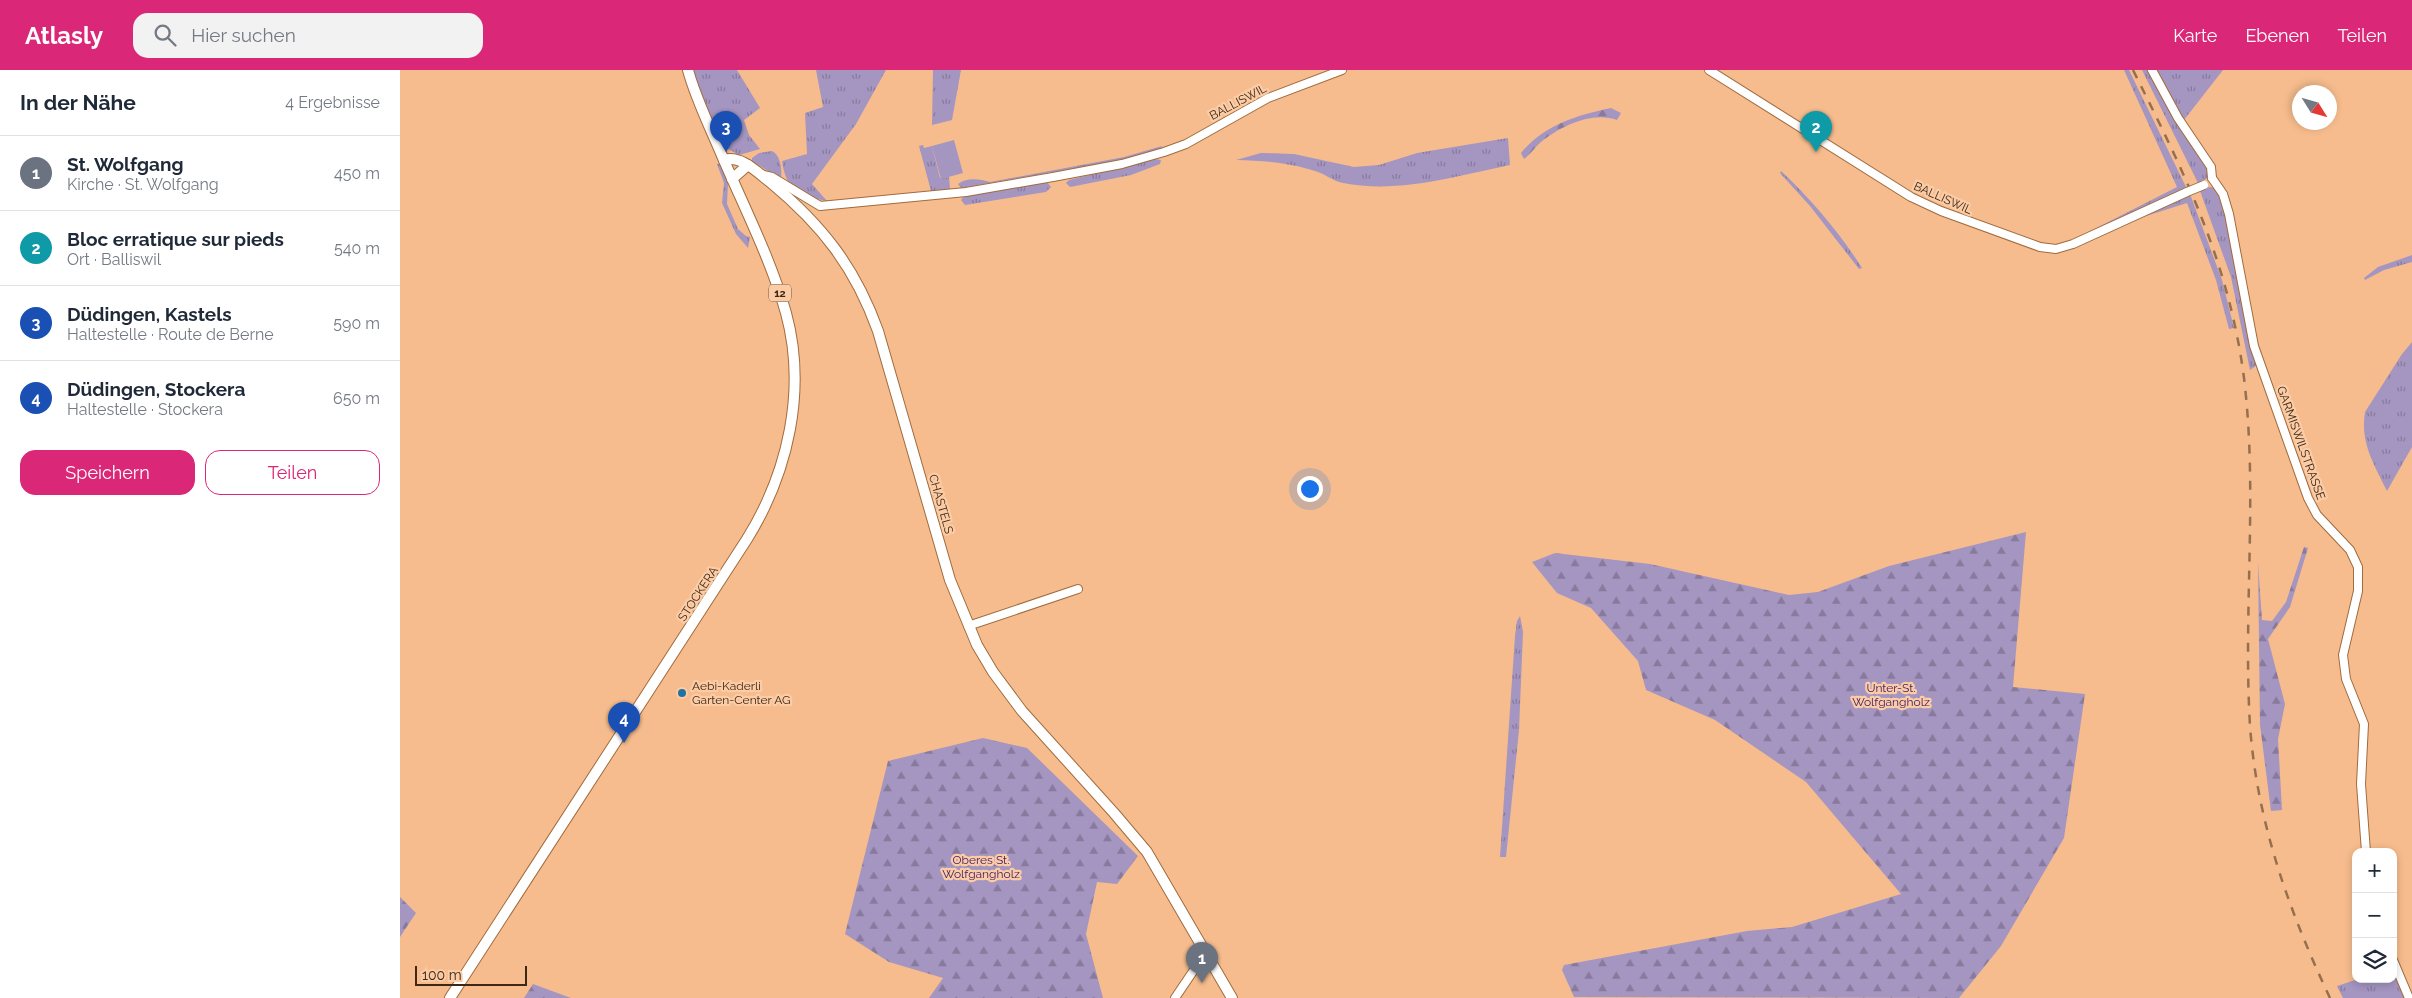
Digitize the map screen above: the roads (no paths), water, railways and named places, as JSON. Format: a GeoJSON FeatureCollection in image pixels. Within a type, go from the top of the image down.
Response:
{"type":"FeatureCollection","features":[{"type":"Feature","properties":{"kind":"main road","name":"12"},"geometry":{"type":"LineString","coordinates":[[688,70],[724,160]]}},
{"type":"Feature","properties":{"kind":"main road","name":"CHASTELS"},"geometry":{"type":"LineString","coordinates":[[724,160],[733,158],[748,165],[760,174],[818,226],[840,254],[861,290],[878,331],[948,570],[968,626],[987,663],[1011,698],[1126,827],[1158,869],[1232,998]]}},
{"type":"Feature","properties":{"kind":"main road","name":"STOCKERA"},"geometry":{"type":"LineString","coordinates":[[450,998],[744,545],[762,514],[776,481],[786,446],[792,411],[794,377],[791,338],[776,282],[724,160]]}},
{"type":"Feature","properties":{"kind":"main road"},"geometry":{"type":"LineString","coordinates":[[732,179],[748,165]]}},
{"type":"Feature","properties":{"kind":"street","name":"BALLISWIL"},"geometry":{"type":"LineString","coordinates":[[1146,158],[1186,144],[1268,98],[1342,70]]}},
{"type":"Feature","properties":{"kind":"street","name":"BALLISWIL"},"geometry":{"type":"LineString","coordinates":[[1709,70],[1911,197],[1948,214],[2040,247],[2056,249],[2073,244],[2204,185],[2212,178]]}},
{"type":"Feature","properties":{"kind":"street"},"geometry":{"type":"LineString","coordinates":[[2152,70],[2178,118],[2211,167],[2212,178]]}},
{"type":"Feature","properties":{"kind":"street","name":"CHASTELS"},"geometry":{"type":"LineString","coordinates":[[760,174],[772,176],[820,206],[966,192],[1146,158]]}},
{"type":"Feature","properties":{"kind":"street","name":"GARMISWILSTRASSE"},"geometry":{"type":"LineString","coordinates":[[2212,178],[2223,194],[2229,214],[2257,358],[2291,445],[2308,498],[2317,515],[2350,550],[2358,567],[2358,591],[2345,640],[2343,656],[2346,679],[2364,724],[2361,784],[2366,848]]}},
{"type":"Feature","properties":{"kind":"street"},"geometry":{"type":"LineString","coordinates":[[968,626],[1078,589]]}},
{"type":"Feature","properties":{"kind":"street"},"geometry":{"type":"LineString","coordinates":[[1175,998],[1200,961],[1208,955]]}},
{"type":"Feature","properties":{"kind":"street"},"geometry":{"type":"LineString","coordinates":[[2397,970],[2409,998]]}},
{"type":"Feature","properties":{"kind":"railway"},"geometry":{"type":"LineString","coordinates":[[2133,70],[2170,145],[2202,219],[2228,295],[2237,336],[2244,378],[2250,465],[2248,682],[2254,762],[2260,797],[2277,865],[2301,932],[2330,998]]}},
{"type":"Feature","properties":{"kind":"place","name":"Düdingen, Kastels"},"geometry":{"type":"Point","coordinates":[726,152]}},
{"type":"Feature","properties":{"kind":"place","name":"Bloc erratique sur pieds"},"geometry":{"type":"Point","coordinates":[1816,152]}},
{"type":"Feature","properties":{"kind":"place","name":"Aebi-Kaderli Garten-Center AG"},"geometry":{"type":"Point","coordinates":[682,693]}},
{"type":"Feature","properties":{"kind":"place","name":"Düdingen, Stockera"},"geometry":{"type":"Point","coordinates":[624,743]}},
{"type":"Feature","properties":{"kind":"place","name":"St. Wolfgang"},"geometry":{"type":"Point","coordinates":[1202,983]}},
{"type":"Feature","properties":{"kind":"park label","name":"Unter-St. Wolfgangholz"},"geometry":{"type":"Point","coordinates":[1891,695]}},
{"type":"Feature","properties":{"kind":"park label","name":"Oberes St. Wolfgangholz"},"geometry":{"type":"Point","coordinates":[981,867]}}]}
